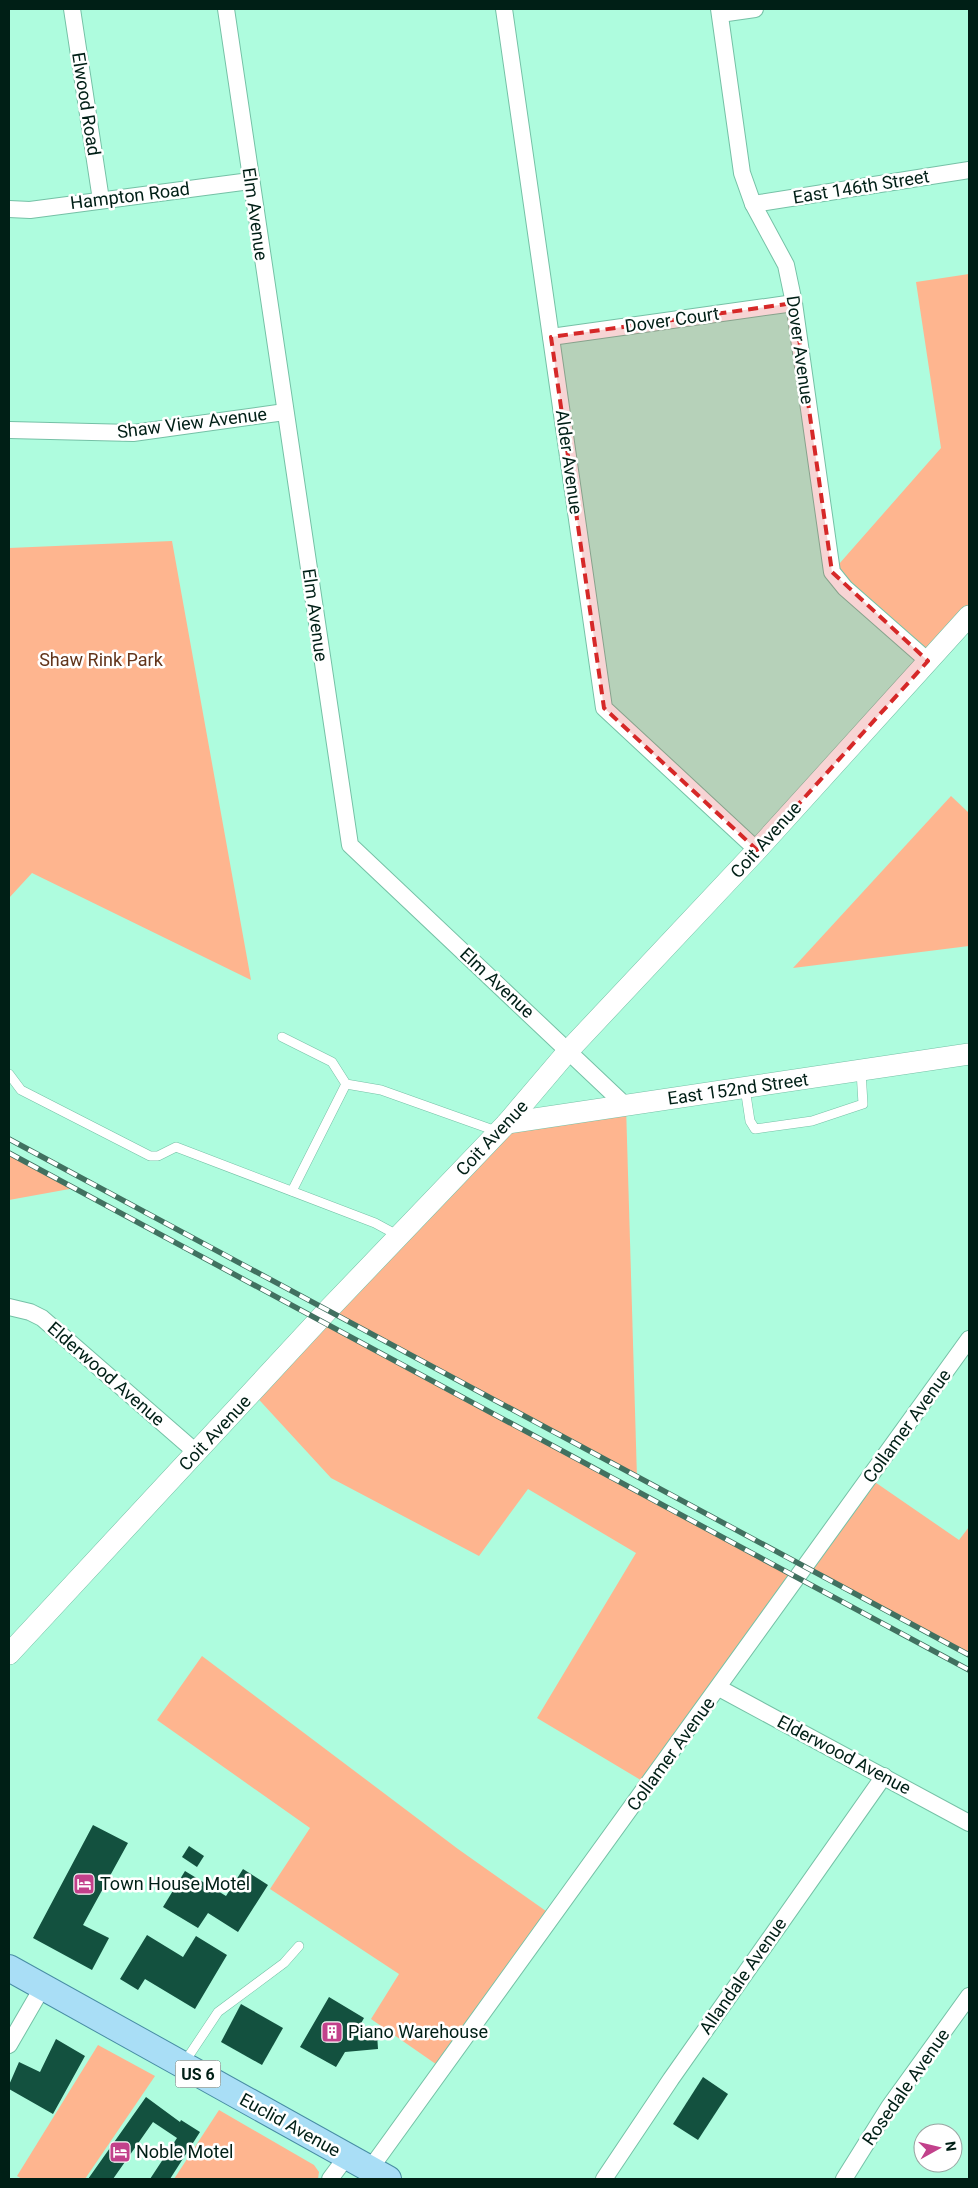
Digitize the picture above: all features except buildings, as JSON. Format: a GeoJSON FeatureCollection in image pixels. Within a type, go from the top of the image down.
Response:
{"type":"FeatureCollection","features":[{"type":"Feature","properties":{"kind":"main road","name":"Euclid Avenue"},"geometry":{"type":"LineString","coordinates":[[9,1968],[379,2174]]}},
{"type":"Feature","properties":{"kind":"street","name":"Elwood Road"},"geometry":{"type":"LineString","coordinates":[[72,9],[101,200]]}},
{"type":"Feature","properties":{"kind":"street","name":"Elm Avenue"},"geometry":{"type":"LineString","coordinates":[[226,9],[350,845],[569,1050],[626,1106]]}},
{"type":"Feature","properties":{"kind":"street","name":"Alder Avenue"},"geometry":{"type":"LineString","coordinates":[[504,9],[604,708],[757,850]]}},
{"type":"Feature","properties":{"kind":"street"},"geometry":{"type":"LineString","coordinates":[[719,12],[755,9]]}},
{"type":"Feature","properties":{"kind":"street","name":"Dover Avenue"},"geometry":{"type":"LineString","coordinates":[[719,12],[742,173],[753,204],[786,265],[794,303],[832,572],[845,588],[928,661]]}},
{"type":"Feature","properties":{"kind":"street","name":"East 146th Street"},"geometry":{"type":"LineString","coordinates":[[753,204],[969,170]]}},
{"type":"Feature","properties":{"kind":"street","name":"Hampton Road"},"geometry":{"type":"LineString","coordinates":[[9,209],[30,210],[250,181]]}},
{"type":"Feature","properties":{"kind":"street","name":"Dover Court"},"geometry":{"type":"LineString","coordinates":[[551,337],[794,303]]}},
{"type":"Feature","properties":{"kind":"street","name":"Shaw View Avenue"},"geometry":{"type":"LineString","coordinates":[[9,430],[133,433],[285,412]]}},
{"type":"Feature","properties":{"kind":"street","name":"Coit Avenue"},"geometry":{"type":"LineString","coordinates":[[9,1654],[399,1236],[503,1128],[569,1050],[757,850],[969,616]]}},
{"type":"Feature","properties":{"kind":"street","name":"East 152nd Street"},"geometry":{"type":"LineString","coordinates":[[503,1128],[626,1106],[969,1054]]}},
{"type":"Feature","properties":{"kind":"street","name":"Elderwood Avenue"},"geometry":{"type":"LineString","coordinates":[[9,1308],[30,1312],[42,1318],[197,1452]]}},
{"type":"Feature","properties":{"kind":"street","name":"Collamer Avenue"},"geometry":{"type":"LineString","coordinates":[[379,2174],[719,1688],[969,1339]]}},
{"type":"Feature","properties":{"kind":"street","name":"Elderwood Avenue"},"geometry":{"type":"LineString","coordinates":[[719,1688],[969,1823]]}},
{"type":"Feature","properties":{"kind":"street","name":"Allandale Avenue"},"geometry":{"type":"LineString","coordinates":[[604,2179],[671,2078],[884,1776]]}},
{"type":"Feature","properties":{"kind":"street"},"geometry":{"type":"LineString","coordinates":[[9,2045],[42,1988]]}},
{"type":"Feature","properties":{"kind":"street","name":"Rosedale Avenue"},"geometry":{"type":"LineString","coordinates":[[844,2179],[889,2107],[969,1996]]}},
{"type":"Feature","properties":{"kind":"street"},"geometry":{"type":"LineString","coordinates":[[330,2179],[347,2156]]}},
{"type":"Feature","properties":{"kind":"lane"},"geometry":{"type":"LineString","coordinates":[[282,1037],[332,1062],[346,1084],[381,1090],[503,1128]]}},
{"type":"Feature","properties":{"kind":"lane"},"geometry":{"type":"LineString","coordinates":[[745,1088],[750,1121],[755,1128],[812,1121],[864,1104],[861,1071]]}},
{"type":"Feature","properties":{"kind":"lane"},"geometry":{"type":"LineString","coordinates":[[9,1074],[22,1090],[150,1156],[158,1156],[176,1146],[375,1223],[399,1236]]}},
{"type":"Feature","properties":{"kind":"lane"},"geometry":{"type":"LineString","coordinates":[[292,1191],[346,1084]]}},
{"type":"Feature","properties":{"kind":"lane"},"geometry":{"type":"LineString","coordinates":[[183,2066],[218,2012],[284,1963],[299,1946]]}},
{"type":"Feature","properties":{"kind":"highlighted area"},"geometry":{"type":"Polygon","coordinates":[[[794,303],[832,572],[928,661],[757,850],[604,708],[551,337],[794,303]]]}},
{"type":"Feature","properties":{"kind":"green space"},"geometry":{"type":"Polygon","coordinates":[[[969,274],[969,616],[928,661],[832,572],[941,448],[916,282],[969,274]]]}},
{"type":"Feature","properties":{"kind":"green space","name":"Shaw Rink Park"},"geometry":{"type":"Polygon","coordinates":[[[172,541],[251,980],[32,873],[9,898],[9,548],[172,541]]]}},
{"type":"Feature","properties":{"kind":"green space"},"geometry":{"type":"Polygon","coordinates":[[[951,796],[969,813],[969,946],[793,968],[951,796]]]}},
{"type":"Feature","properties":{"kind":"green space"},"geometry":{"type":"Polygon","coordinates":[[[626,1106],[637,1478],[327,1311],[507,1123],[626,1106]]]}},
{"type":"Feature","properties":{"kind":"green space"},"geometry":{"type":"Polygon","coordinates":[[[9,1153],[75,1188],[9,1200],[9,1153]]]}},
{"type":"Feature","properties":{"kind":"green space"},"geometry":{"type":"Polygon","coordinates":[[[317,1322],[346,1334],[798,1577],[649,1785],[537,1718],[636,1553],[528,1489],[479,1556],[331,1478],[252,1392],[317,1322]]]}},
{"type":"Feature","properties":{"kind":"green space"},"geometry":{"type":"Polygon","coordinates":[[[869,1478],[959,1540],[969,1527],[969,1655],[827,1580],[806,1566],[869,1478]]]}},
{"type":"Feature","properties":{"kind":"green space"},"geometry":{"type":"Polygon","coordinates":[[[202,1656],[458,1849],[553,1916],[443,2069],[371,2019],[399,1974],[270,1889],[310,1828],[157,1720],[202,1656]]]}},
{"type":"Feature","properties":{"kind":"green space"},"geometry":{"type":"Polygon","coordinates":[[[98,2045],[155,2076],[85,2179],[22,2179],[17,2176],[98,2045]]]}},
{"type":"Feature","properties":{"kind":"green space"},"geometry":{"type":"Polygon","coordinates":[[[219,2110],[314,2165],[319,2172],[318,2179],[174,2179],[219,2110]]]}},
{"type":"Feature","properties":{"kind":"railway"},"geometry":{"type":"LineString","coordinates":[[9,1139],[969,1655]]}},
{"type":"Feature","properties":{"kind":"railway"},"geometry":{"type":"LineString","coordinates":[[9,1153],[969,1670]]}},
{"type":"Feature","properties":{"kind":"place","name":"Town House Motel"},"geometry":{"type":"Point","coordinates":[84,1884]}},
{"type":"Feature","properties":{"kind":"place","name":"Piano Warehouse"},"geometry":{"type":"Point","coordinates":[332,2032]}},
{"type":"Feature","properties":{"kind":"place","name":"Noble Motel"},"geometry":{"type":"Point","coordinates":[120,2152]}}]}
